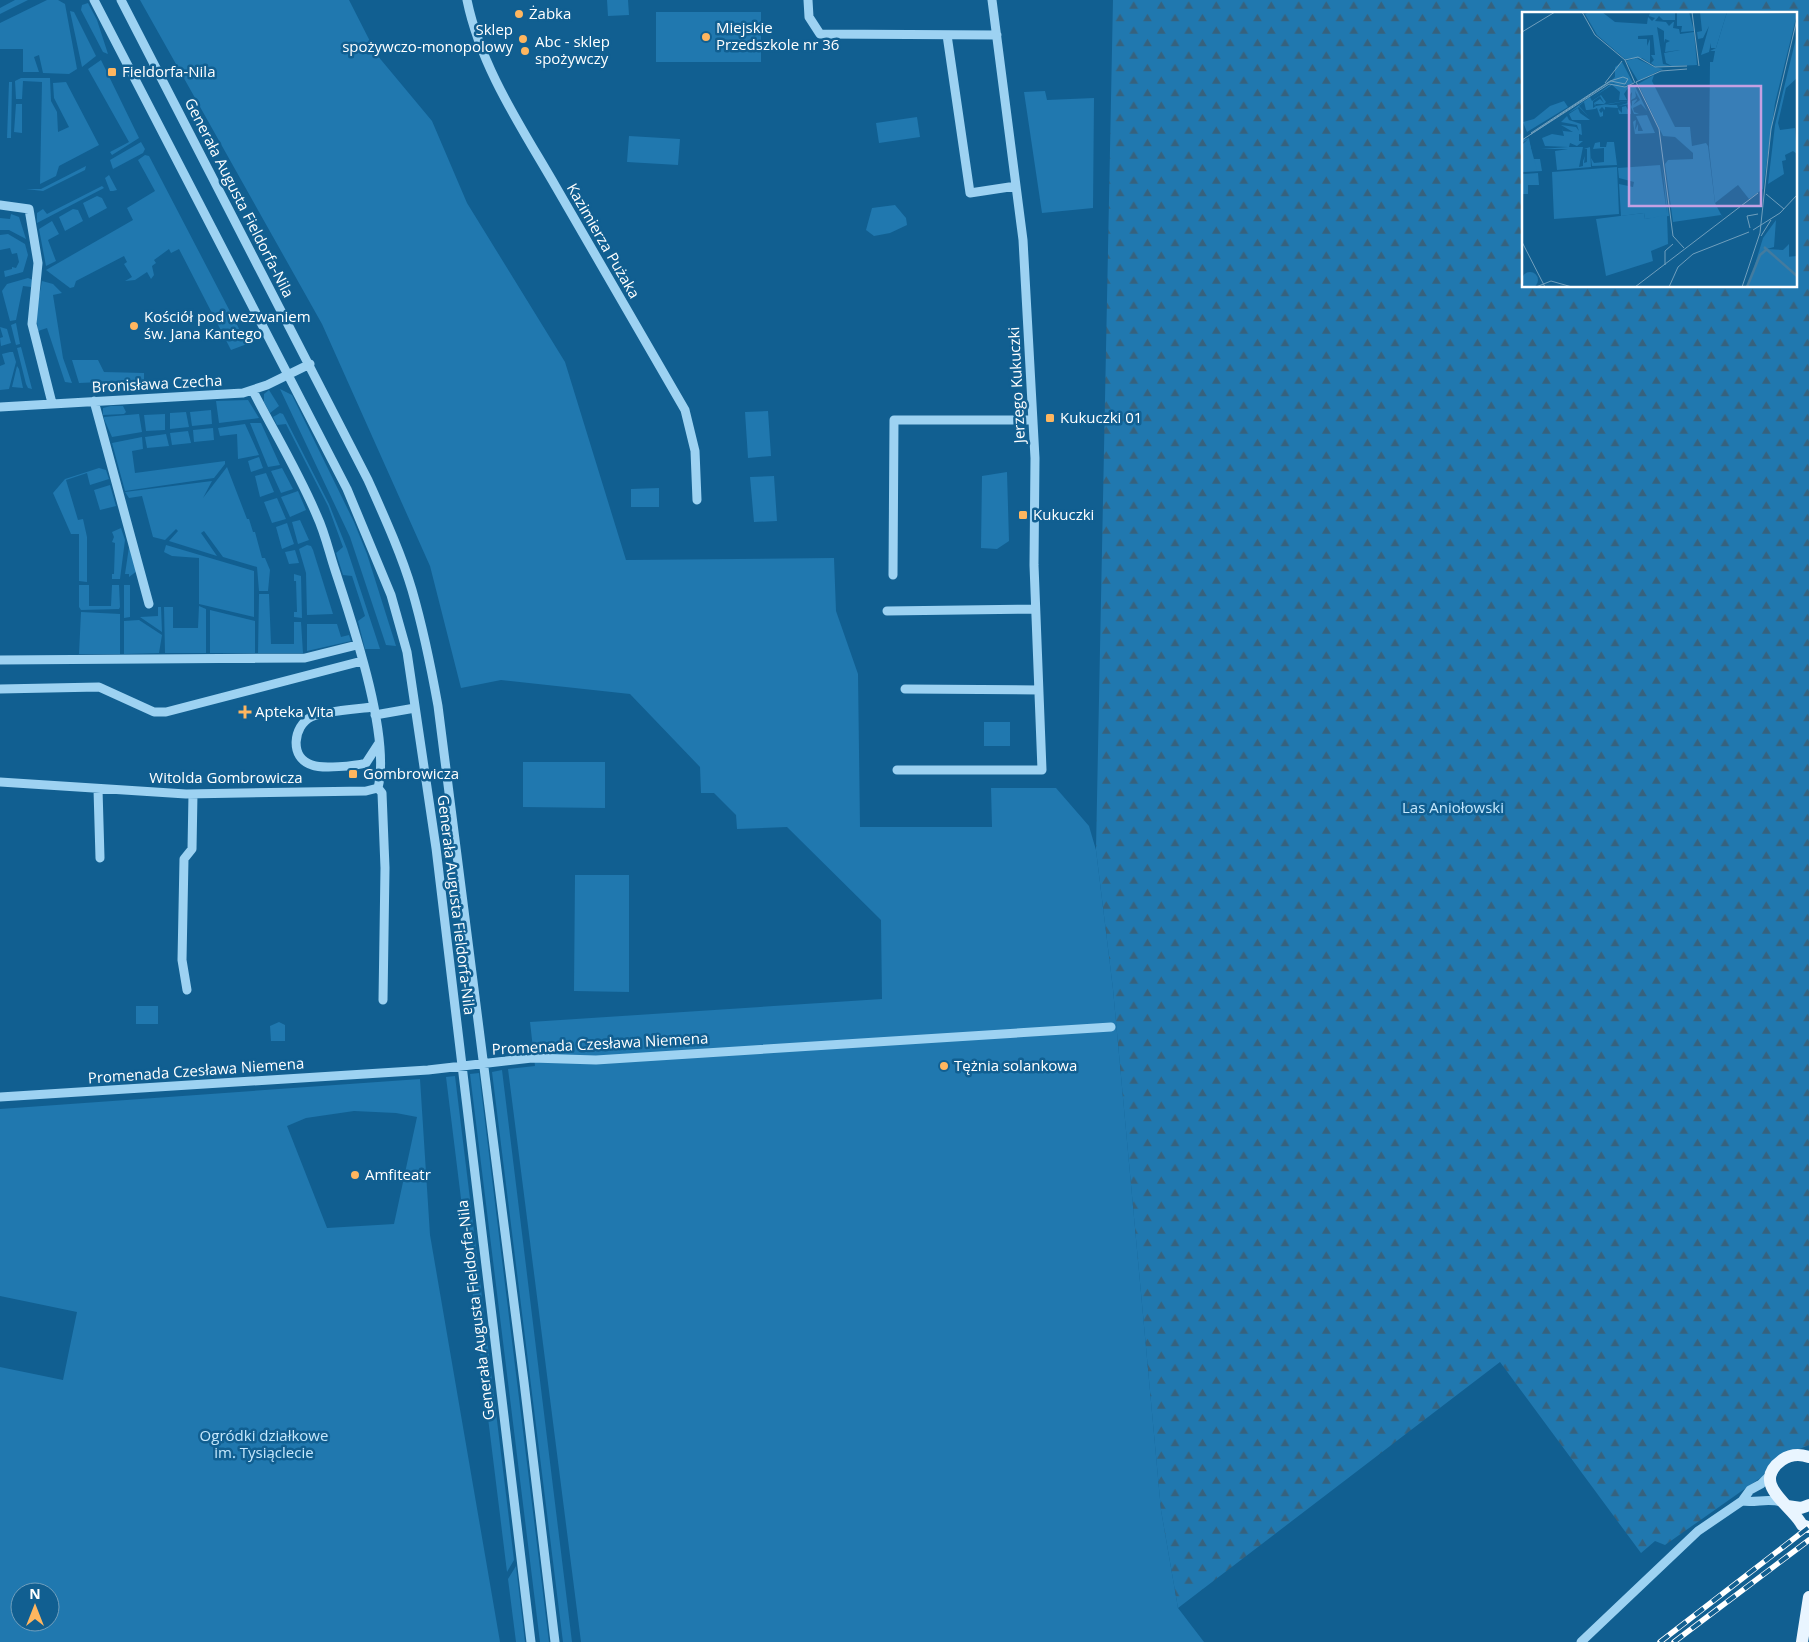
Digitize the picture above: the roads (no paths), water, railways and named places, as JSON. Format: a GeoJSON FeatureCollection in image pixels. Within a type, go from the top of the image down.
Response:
{"type":"FeatureCollection","features":[{"type":"Feature","properties":{"kind":"main road"},"geometry":{"type":"LineString","coordinates":[[1807,1455],[1785,1458],[1773,1472],[1773,1492],[1797,1515],[1802,1524],[1809,1529]]}},
{"type":"Feature","properties":{"kind":"main road"},"geometry":{"type":"LineString","coordinates":[[1784,1504],[1801,1508],[1809,1506]]}},
{"type":"Feature","properties":{"kind":"main road"},"geometry":{"type":"LineString","coordinates":[[1802,1642],[1809,1597]]}},
{"type":"Feature","properties":{"kind":"street","name":"Generała Augusta Fieldorfa-Nila"},"geometry":{"type":"LineString","coordinates":[[94,0],[347,489],[391,595],[406,652],[437,858],[531,1642]]}},
{"type":"Feature","properties":{"kind":"street","name":"Generała Augusta Fieldorfa-Nila"},"geometry":{"type":"LineString","coordinates":[[121,0],[310,364],[368,480],[390,530],[412,589],[436,696],[484,1060],[555,1642]]}},
{"type":"Feature","properties":{"kind":"street","name":"Kazimierza Pużaka"},"geometry":{"type":"LineString","coordinates":[[466,0],[473,30],[518,122],[685,410],[695,451],[697,500]]}},
{"type":"Feature","properties":{"kind":"street"},"geometry":{"type":"LineString","coordinates":[[808,0],[809,17],[820,34],[997,35]]}},
{"type":"Feature","properties":{"kind":"street","name":"Jerzego Kukuczki"},"geometry":{"type":"LineString","coordinates":[[897,770],[1042,770],[1035,610],[1033,420],[1023,240],[992,0]]}},
{"type":"Feature","properties":{"kind":"street"},"geometry":{"type":"LineString","coordinates":[[947,35],[970,193],[1016,186]]}},
{"type":"Feature","properties":{"kind":"street"},"geometry":{"type":"LineString","coordinates":[[0,205],[29,209],[38,263],[32,324],[52,404]]}},
{"type":"Feature","properties":{"kind":"street","name":"Bronisława Czecha"},"geometry":{"type":"LineString","coordinates":[[0,406],[253,391],[310,364]]}},
{"type":"Feature","properties":{"kind":"street"},"geometry":{"type":"LineString","coordinates":[[253,391],[317,516],[358,645],[374,711],[379,743],[381,776],[378,788],[382,793],[384,868],[383,1000]]}},
{"type":"Feature","properties":{"kind":"street"},"geometry":{"type":"LineString","coordinates":[[94,401],[149,604]]}},
{"type":"Feature","properties":{"kind":"street"},"geometry":{"type":"LineString","coordinates":[[893,574],[894,420],[1033,420]]}},
{"type":"Feature","properties":{"kind":"street"},"geometry":{"type":"LineString","coordinates":[[887,610],[1035,610]]}},
{"type":"Feature","properties":{"kind":"street"},"geometry":{"type":"LineString","coordinates":[[0,660],[305,658],[358,645]]}},
{"type":"Feature","properties":{"kind":"street"},"geometry":{"type":"LineString","coordinates":[[0,690],[99,687],[154,712],[166,712],[362,661]]}},
{"type":"Feature","properties":{"kind":"street"},"geometry":{"type":"LineString","coordinates":[[905,689],[1039,690]]}},
{"type":"Feature","properties":{"kind":"street"},"geometry":{"type":"LineString","coordinates":[[379,743],[366,763],[317,766],[304,760],[295,744],[296,732],[301,723],[313,716],[415,708]]}},
{"type":"Feature","properties":{"kind":"street","name":"Witolda Gombrowicza"},"geometry":{"type":"LineString","coordinates":[[0,782],[193,794],[366,791],[378,788]]}},
{"type":"Feature","properties":{"kind":"street"},"geometry":{"type":"LineString","coordinates":[[98,789],[100,858]]}},
{"type":"Feature","properties":{"kind":"street"},"geometry":{"type":"LineString","coordinates":[[187,990],[182,960],[184,859],[192,849],[193,794]]}},
{"type":"Feature","properties":{"kind":"street","name":"Promenada Czesława Niemena"},"geometry":{"type":"LineString","coordinates":[[0,1097],[428,1070],[525,1058],[596,1060],[1111,1027]]}},
{"type":"Feature","properties":{"kind":"street"},"geometry":{"type":"LineString","coordinates":[[1581,1642],[1698,1531],[1742,1501],[1750,1490],[1762,1484],[1773,1472]]}},
{"type":"Feature","properties":{"kind":"street"},"geometry":{"type":"LineString","coordinates":[[1742,1501],[1755,1502],[1770,1499],[1784,1504]]}},
{"type":"Feature","properties":{"kind":"railway"},"geometry":{"type":"LineString","coordinates":[[1660,1642],[1809,1527]]}},
{"type":"Feature","properties":{"kind":"railway"},"geometry":{"type":"LineString","coordinates":[[1674,1642],[1809,1540]]}},
{"type":"Feature","properties":{"kind":"place","name":"Żabka"},"geometry":{"type":"Point","coordinates":[519,14]}},
{"type":"Feature","properties":{"kind":"place","name":"Miejskie Przedszkole nr 36"},"geometry":{"type":"Point","coordinates":[706,37]}},
{"type":"Feature","properties":{"kind":"place","name":"Sklep spożywczo-monopolowy"},"geometry":{"type":"Point","coordinates":[523,39]}},
{"type":"Feature","properties":{"kind":"place","name":"Abc - sklep spożywczy"},"geometry":{"type":"Point","coordinates":[525,51]}},
{"type":"Feature","properties":{"kind":"place","name":"Fieldorfa-Nila"},"geometry":{"type":"Point","coordinates":[112,72]}},
{"type":"Feature","properties":{"kind":"place","name":"Kościół pod wezwaniem św. Jana Kantego"},"geometry":{"type":"Point","coordinates":[134,326]}},
{"type":"Feature","properties":{"kind":"place","name":"Kukuczki 01"},"geometry":{"type":"Point","coordinates":[1050,418]}},
{"type":"Feature","properties":{"kind":"place","name":"Kukuczki"},"geometry":{"type":"Point","coordinates":[1023,515]}},
{"type":"Feature","properties":{"kind":"place","name":"Apteka Vita"},"geometry":{"type":"Point","coordinates":[245,712]}},
{"type":"Feature","properties":{"kind":"place","name":"Gombrowicza"},"geometry":{"type":"Point","coordinates":[353,774]}},
{"type":"Feature","properties":{"kind":"place","name":"Tężnia solankowa"},"geometry":{"type":"Point","coordinates":[944,1066]}},
{"type":"Feature","properties":{"kind":"place","name":"Amfiteatr"},"geometry":{"type":"Point","coordinates":[355,1175]}},
{"type":"Feature","properties":{"kind":"park label","name":"Las Aniołowski"},"geometry":{"type":"Point","coordinates":[1453,808]}},
{"type":"Feature","properties":{"kind":"park label","name":"Ogródki działkowe im. Tysiąclecie"},"geometry":{"type":"Point","coordinates":[264,1444]}}]}
